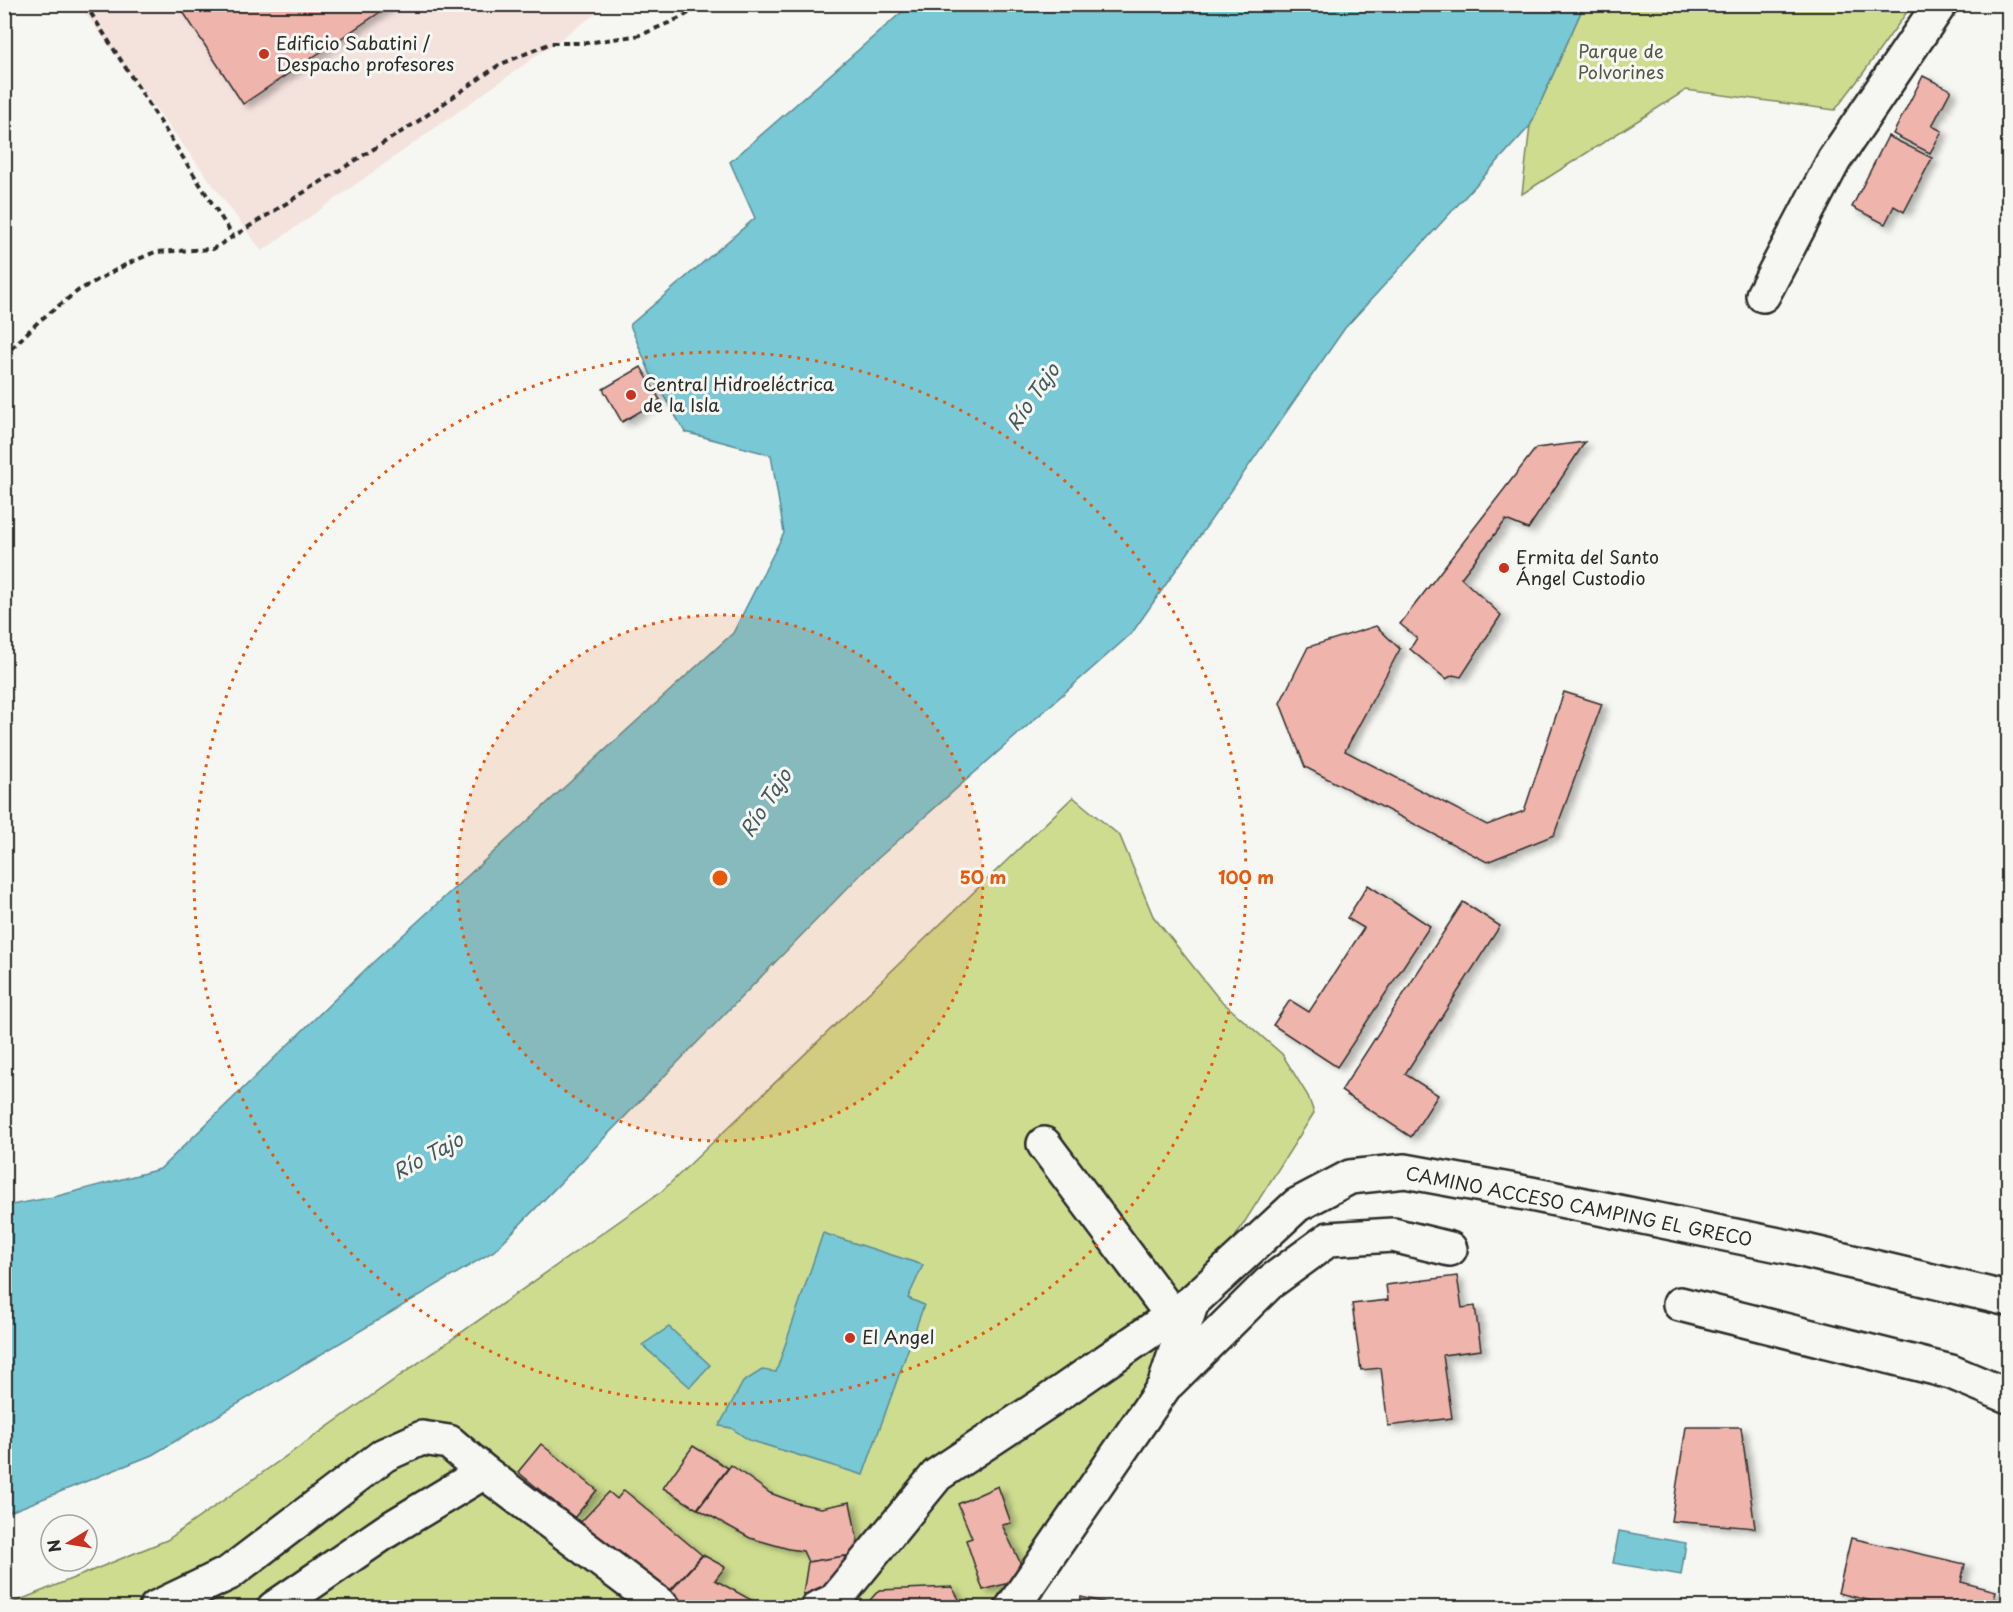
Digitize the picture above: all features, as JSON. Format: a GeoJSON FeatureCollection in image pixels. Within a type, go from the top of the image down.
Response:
{"type":"FeatureCollection","features":[{"type":"Feature","properties":{"kind":"street"},"geometry":{"type":"LineString","coordinates":[[1763,296],[1834,160],[1940,4]]}},
{"type":"Feature","properties":{"kind":"street"},"geometry":{"type":"LineString","coordinates":[[1044,1144],[1182,1308],[1164,1387]]}},
{"type":"Feature","properties":{"kind":"street","name":"CAMINO ACCESO CAMPING EL GRECO"},"geometry":{"type":"LineString","coordinates":[[826,1604],[936,1474],[1041,1406],[1182,1308],[1297,1205],[1350,1177],[1405,1171],[1531,1194],[1789,1247],[2008,1299]]}},
{"type":"Feature","properties":{"kind":"street"},"geometry":{"type":"LineString","coordinates":[[1012,1608],[1164,1387],[1269,1283],[1329,1239],[1393,1235],[1450,1249]]}},
{"type":"Feature","properties":{"kind":"street"},"geometry":{"type":"LineString","coordinates":[[1680,1304],[1951,1372],[2008,1396]]}},
{"type":"Feature","properties":{"kind":"street"},"geometry":{"type":"LineString","coordinates":[[156,1608],[229,1573],[384,1455],[422,1438],[449,1442],[484,1472],[664,1608]]}},
{"type":"Feature","properties":{"kind":"street"},"geometry":{"type":"LineString","coordinates":[[274,1608],[388,1530],[484,1472]]}},
{"type":"Feature","properties":{"kind":"path"},"geometry":{"type":"LineString","coordinates":[[86,4],[233,236]]}},
{"type":"Feature","properties":{"kind":"path"},"geometry":{"type":"LineString","coordinates":[[4,356],[39,321],[79,290],[155,252],[213,249],[417,122],[500,65],[551,44],[586,43],[641,35],[682,18],[704,4]]}},
{"type":"Feature","properties":{"kind":"shaded area"},"geometry":{"type":"Polygon","coordinates":[[[79,5],[608,5],[262,251],[79,5]]]}},
{"type":"Feature","properties":{"kind":"green space","name":"Parque de Polvorines"},"geometry":{"type":"Polygon","coordinates":[[[1584,5],[1912,5],[1835,110],[1686,90],[1522,194],[1530,126],[1584,5]]]}},
{"type":"Feature","properties":{"kind":"green space"},"geometry":{"type":"Polygon","coordinates":[[[1073,797],[1120,836],[1153,916],[1219,999],[1282,1054],[1308,1096],[1314,1113],[1207,1281],[1157,1372],[999,1607],[5,1608],[5,1606],[86,1573],[99,1573],[99,1568],[167,1540],[662,1191],[1073,797]]]}},
{"type":"Feature","properties":{"kind":"water","name":"Río Tajo"},"geometry":{"type":"Polygon","coordinates":[[[911,4],[1584,5],[1530,126],[1345,328],[1132,633],[867,868],[494,1251],[152,1455],[5,1514],[5,1206],[54,1197],[160,1169],[368,967],[733,633],[784,533],[771,455],[685,432],[650,373],[630,325],[755,218],[730,162],[911,4]]]}},
{"type":"Feature","properties":{"kind":"water","name":"El Angel"},"geometry":{"type":"Polygon","coordinates":[[[823,1233],[923,1265],[908,1298],[924,1305],[863,1475],[749,1440],[731,1428],[719,1426],[743,1382],[762,1370],[776,1372],[823,1233]]]}},
{"type":"Feature","properties":{"kind":"water"},"geometry":{"type":"Polygon","coordinates":[[[669,1327],[710,1365],[690,1387],[642,1345],[669,1327]]]}},
{"type":"Feature","properties":{"kind":"water"},"geometry":{"type":"Polygon","coordinates":[[[1619,1531],[1686,1543],[1681,1575],[1613,1563],[1619,1531]]]}},
{"type":"Feature","properties":{"kind":"building","name":"Edificio Sabatini / Despacho profesores"},"geometry":{"type":"Polygon","coordinates":[[[178,4],[392,4],[243,104],[178,4]]]}},
{"type":"Feature","properties":{"kind":"building"},"geometry":{"type":"Polygon","coordinates":[[[1923,76],[1951,90],[1932,126],[1942,131],[1930,153],[1893,134],[1923,76]]]}},
{"type":"Feature","properties":{"kind":"building"},"geometry":{"type":"Polygon","coordinates":[[[1888,136],[1932,158],[1904,212],[1894,206],[1885,224],[1852,207],[1888,136]]]}},
{"type":"Feature","properties":{"kind":"building","name":"Central Hidroeléctrica de la Isla"},"geometry":{"type":"Polygon","coordinates":[[[641,367],[660,400],[622,422],[603,389],[641,367]]]}},
{"type":"Feature","properties":{"kind":"building"},"geometry":{"type":"Polygon","coordinates":[[[1585,442],[1528,529],[1506,520],[1461,578],[1501,615],[1461,677],[1453,675],[1446,679],[1410,649],[1417,638],[1400,624],[1536,448],[1585,442]]]}},
{"type":"Feature","properties":{"kind":"building"},"geometry":{"type":"Polygon","coordinates":[[[1376,626],[1400,649],[1345,751],[1487,825],[1524,811],[1564,692],[1602,704],[1554,835],[1487,862],[1305,767],[1280,703],[1308,647],[1376,626]]]}},
{"type":"Feature","properties":{"kind":"building"},"geometry":{"type":"Polygon","coordinates":[[[1368,885],[1430,926],[1337,1067],[1273,1025],[1290,1000],[1309,1012],[1364,928],[1347,918],[1368,885]]]}},
{"type":"Feature","properties":{"kind":"building"},"geometry":{"type":"Polygon","coordinates":[[[1463,902],[1500,926],[1405,1074],[1438,1095],[1411,1137],[1341,1091],[1463,902]]]}},
{"type":"Feature","properties":{"kind":"building"},"geometry":{"type":"Polygon","coordinates":[[[1457,1276],[1462,1308],[1475,1306],[1481,1350],[1443,1355],[1452,1418],[1388,1426],[1381,1368],[1361,1370],[1352,1304],[1388,1300],[1386,1285],[1457,1276]]]}},
{"type":"Feature","properties":{"kind":"building"},"geometry":{"type":"Polygon","coordinates":[[[1686,1427],[1741,1427],[1755,1528],[1671,1521],[1686,1427]]]}},
{"type":"Feature","properties":{"kind":"building"},"geometry":{"type":"Polygon","coordinates":[[[541,1444],[597,1490],[574,1518],[518,1472],[541,1444]]]}},
{"type":"Feature","properties":{"kind":"building"},"geometry":{"type":"Polygon","coordinates":[[[693,1446],[728,1468],[697,1509],[663,1488],[693,1446]]]}},
{"type":"Feature","properties":{"kind":"building"},"geometry":{"type":"Polygon","coordinates":[[[731,1465],[770,1493],[797,1503],[821,1508],[850,1502],[860,1554],[808,1562],[803,1551],[750,1538],[698,1509],[731,1465]]]}},
{"type":"Feature","properties":{"kind":"building"},"geometry":{"type":"Polygon","coordinates":[[[998,1486],[1011,1523],[1002,1525],[1020,1562],[1016,1581],[983,1590],[966,1540],[972,1538],[958,1504],[998,1486]]]}},
{"type":"Feature","properties":{"kind":"building"},"geometry":{"type":"Polygon","coordinates":[[[624,1490],[702,1555],[666,1595],[580,1523],[609,1492],[617,1499],[624,1490]]]}},
{"type":"Feature","properties":{"kind":"building"},"geometry":{"type":"Polygon","coordinates":[[[1851,1538],[1965,1564],[1961,1582],[1996,1591],[1992,1608],[1874,1608],[1876,1602],[1838,1593],[1851,1538]]]}},
{"type":"Feature","properties":{"kind":"building"},"geometry":{"type":"Polygon","coordinates":[[[703,1555],[725,1567],[715,1580],[753,1601],[749,1608],[688,1608],[667,1595],[703,1555]]]}},
{"type":"Feature","properties":{"kind":"building"},"geometry":{"type":"Polygon","coordinates":[[[845,1556],[838,1589],[803,1594],[808,1562],[845,1556]]]}},
{"type":"Feature","properties":{"kind":"building"},"geometry":{"type":"Polygon","coordinates":[[[952,1587],[964,1608],[863,1608],[879,1590],[952,1587]]]}},
{"type":"Feature","properties":{"kind":"building"},"geometry":{"type":"Polygon","coordinates":[[[1081,1597],[1128,1608],[1079,1608],[1081,1597]]]}},
{"type":"Feature","properties":{"kind":"place","name":"Edificio Sabatini / Despacho profesores"},"geometry":{"type":"Point","coordinates":[264,54]}},
{"type":"Feature","properties":{"kind":"place","name":"Central Hidroeléctrica de la Isla"},"geometry":{"type":"Point","coordinates":[631,395]}},
{"type":"Feature","properties":{"kind":"place","name":"Ermita del Santo Ángel Custodio"},"geometry":{"type":"Point","coordinates":[1504,568]}},
{"type":"Feature","properties":{"kind":"place","name":"El Angel"},"geometry":{"type":"Point","coordinates":[850,1338]}}]}
